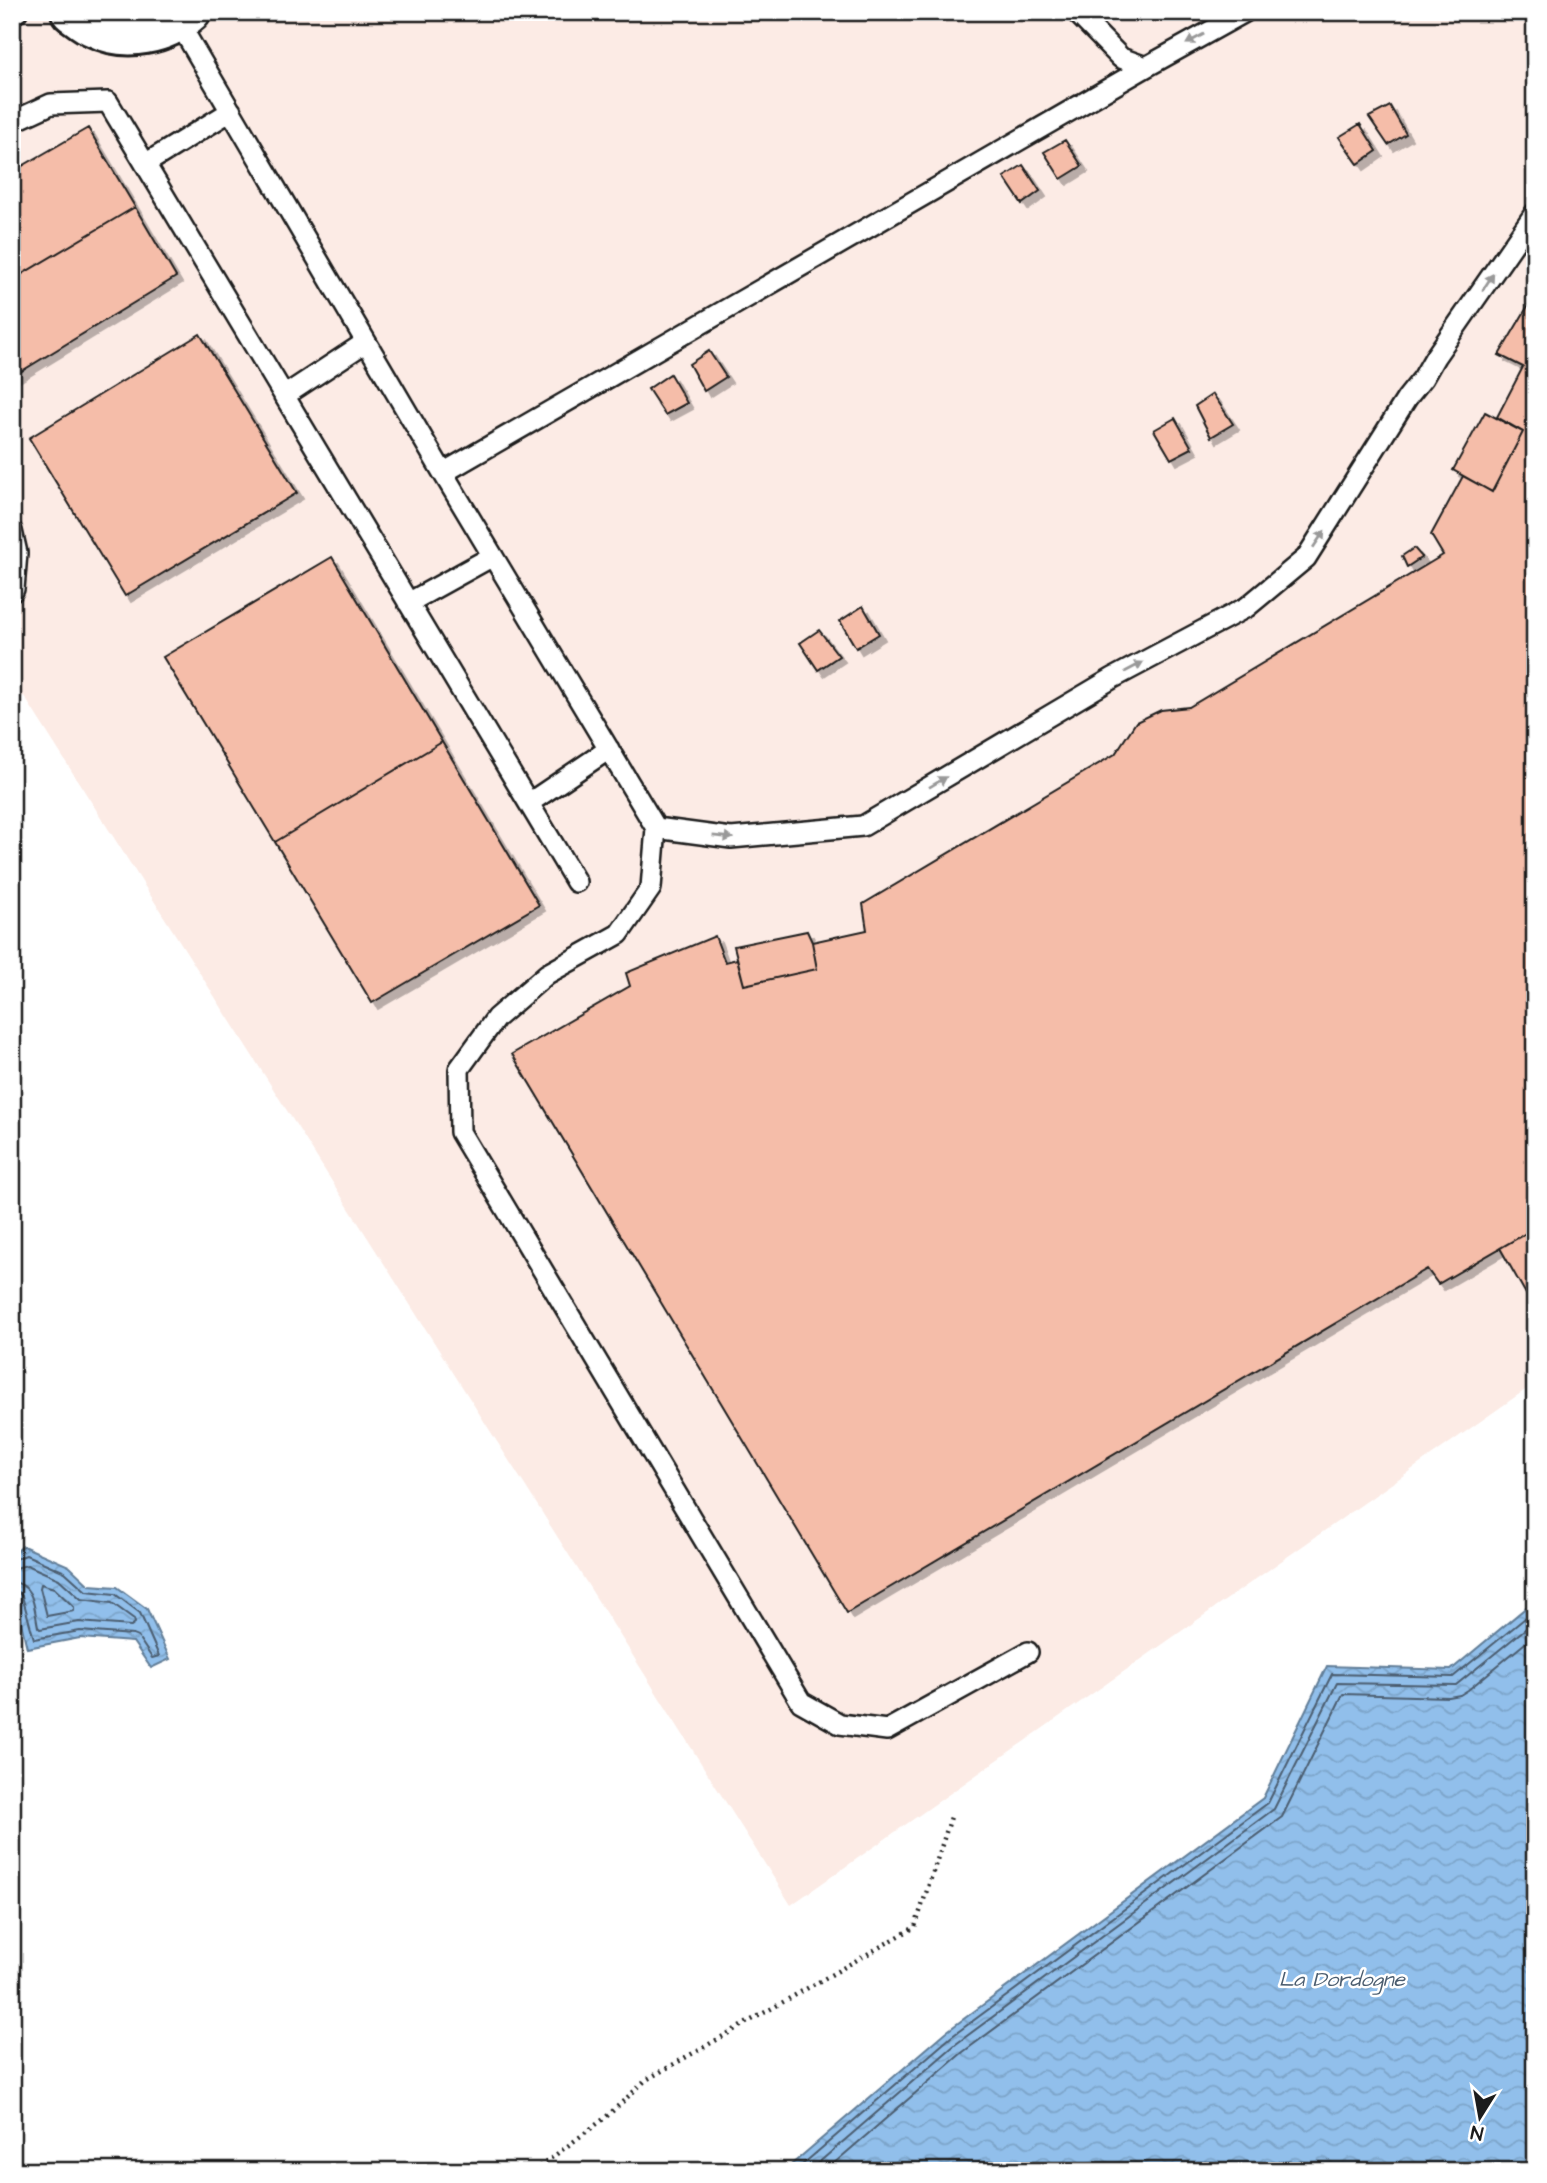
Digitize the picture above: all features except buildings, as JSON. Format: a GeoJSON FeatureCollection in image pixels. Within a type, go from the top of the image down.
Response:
{"type":"FeatureCollection","features":[{"type":"Feature","properties":{"kind":"street"},"geometry":{"type":"LineString","coordinates":[[71,12],[94,28],[122,35],[152,34],[185,18]]}},
{"type":"Feature","properties":{"kind":"lane"},"geometry":{"type":"LineString","coordinates":[[12,15],[17,12]]}},
{"type":"Feature","properties":{"kind":"lane"},"geometry":{"type":"LineString","coordinates":[[1076,12],[1121,58],[1146,66]]}},
{"type":"Feature","properties":{"kind":"lane"},"geometry":{"type":"LineString","coordinates":[[443,473],[1146,66],[1245,12]]}},
{"type":"Feature","properties":{"kind":"lane"},"geometry":{"type":"LineString","coordinates":[[185,18],[231,111],[443,473],[656,828],[651,888],[620,934],[547,974],[496,1018],[459,1069],[460,1132],[801,1702],[840,1724],[887,1730],[1028,1651]]}},
{"type":"Feature","properties":{"kind":"lane"},"geometry":{"type":"LineString","coordinates":[[12,122],[51,104],[108,102],[576,881]]}},
{"type":"Feature","properties":{"kind":"lane"},"geometry":{"type":"LineString","coordinates":[[145,163],[231,111]]}},
{"type":"Feature","properties":{"kind":"lane"},"geometry":{"type":"LineString","coordinates":[[656,828],[731,838],[863,826],[1113,678],[1247,607],[1306,558],[1435,357],[1535,214]]}},
{"type":"Feature","properties":{"kind":"lane"},"geometry":{"type":"LineString","coordinates":[[284,396],[366,342]]}},
{"type":"Feature","properties":{"kind":"lane"},"geometry":{"type":"LineString","coordinates":[[12,531],[18,553],[15,589],[12,592]]}},
{"type":"Feature","properties":{"kind":"lane"},"geometry":{"type":"LineString","coordinates":[[408,603],[493,556]]}},
{"type":"Feature","properties":{"kind":"lane"},"geometry":{"type":"LineString","coordinates":[[529,803],[609,749]]}},
{"type":"Feature","properties":{"kind":"path"},"geometry":{"type":"LineString","coordinates":[[534,2171],[605,2118],[646,2080],[915,1927],[952,1814]]}},
{"type":"Feature","properties":{"kind":"shaded area"},"geometry":{"type":"Polygon","coordinates":[[[12,12],[1535,12],[1535,1383],[791,1905],[24,696],[12,701],[12,12]]]}},
{"type":"Feature","properties":{"kind":"water"},"geometry":{"type":"Polygon","coordinates":[[[23,1546],[69,1566],[89,1585],[117,1587],[147,1609],[170,1659],[151,1668],[133,1642],[80,1638],[27,1648],[12,1584],[12,1555],[23,1546]]]}},
{"type":"Feature","properties":{"kind":"water","name":"La Dordogne"},"geometry":{"type":"Polygon","coordinates":[[[1535,1600],[1535,2171],[784,2171],[946,2032],[1263,1798],[1327,1666],[1451,1670],[1535,1600]]]}}]}
